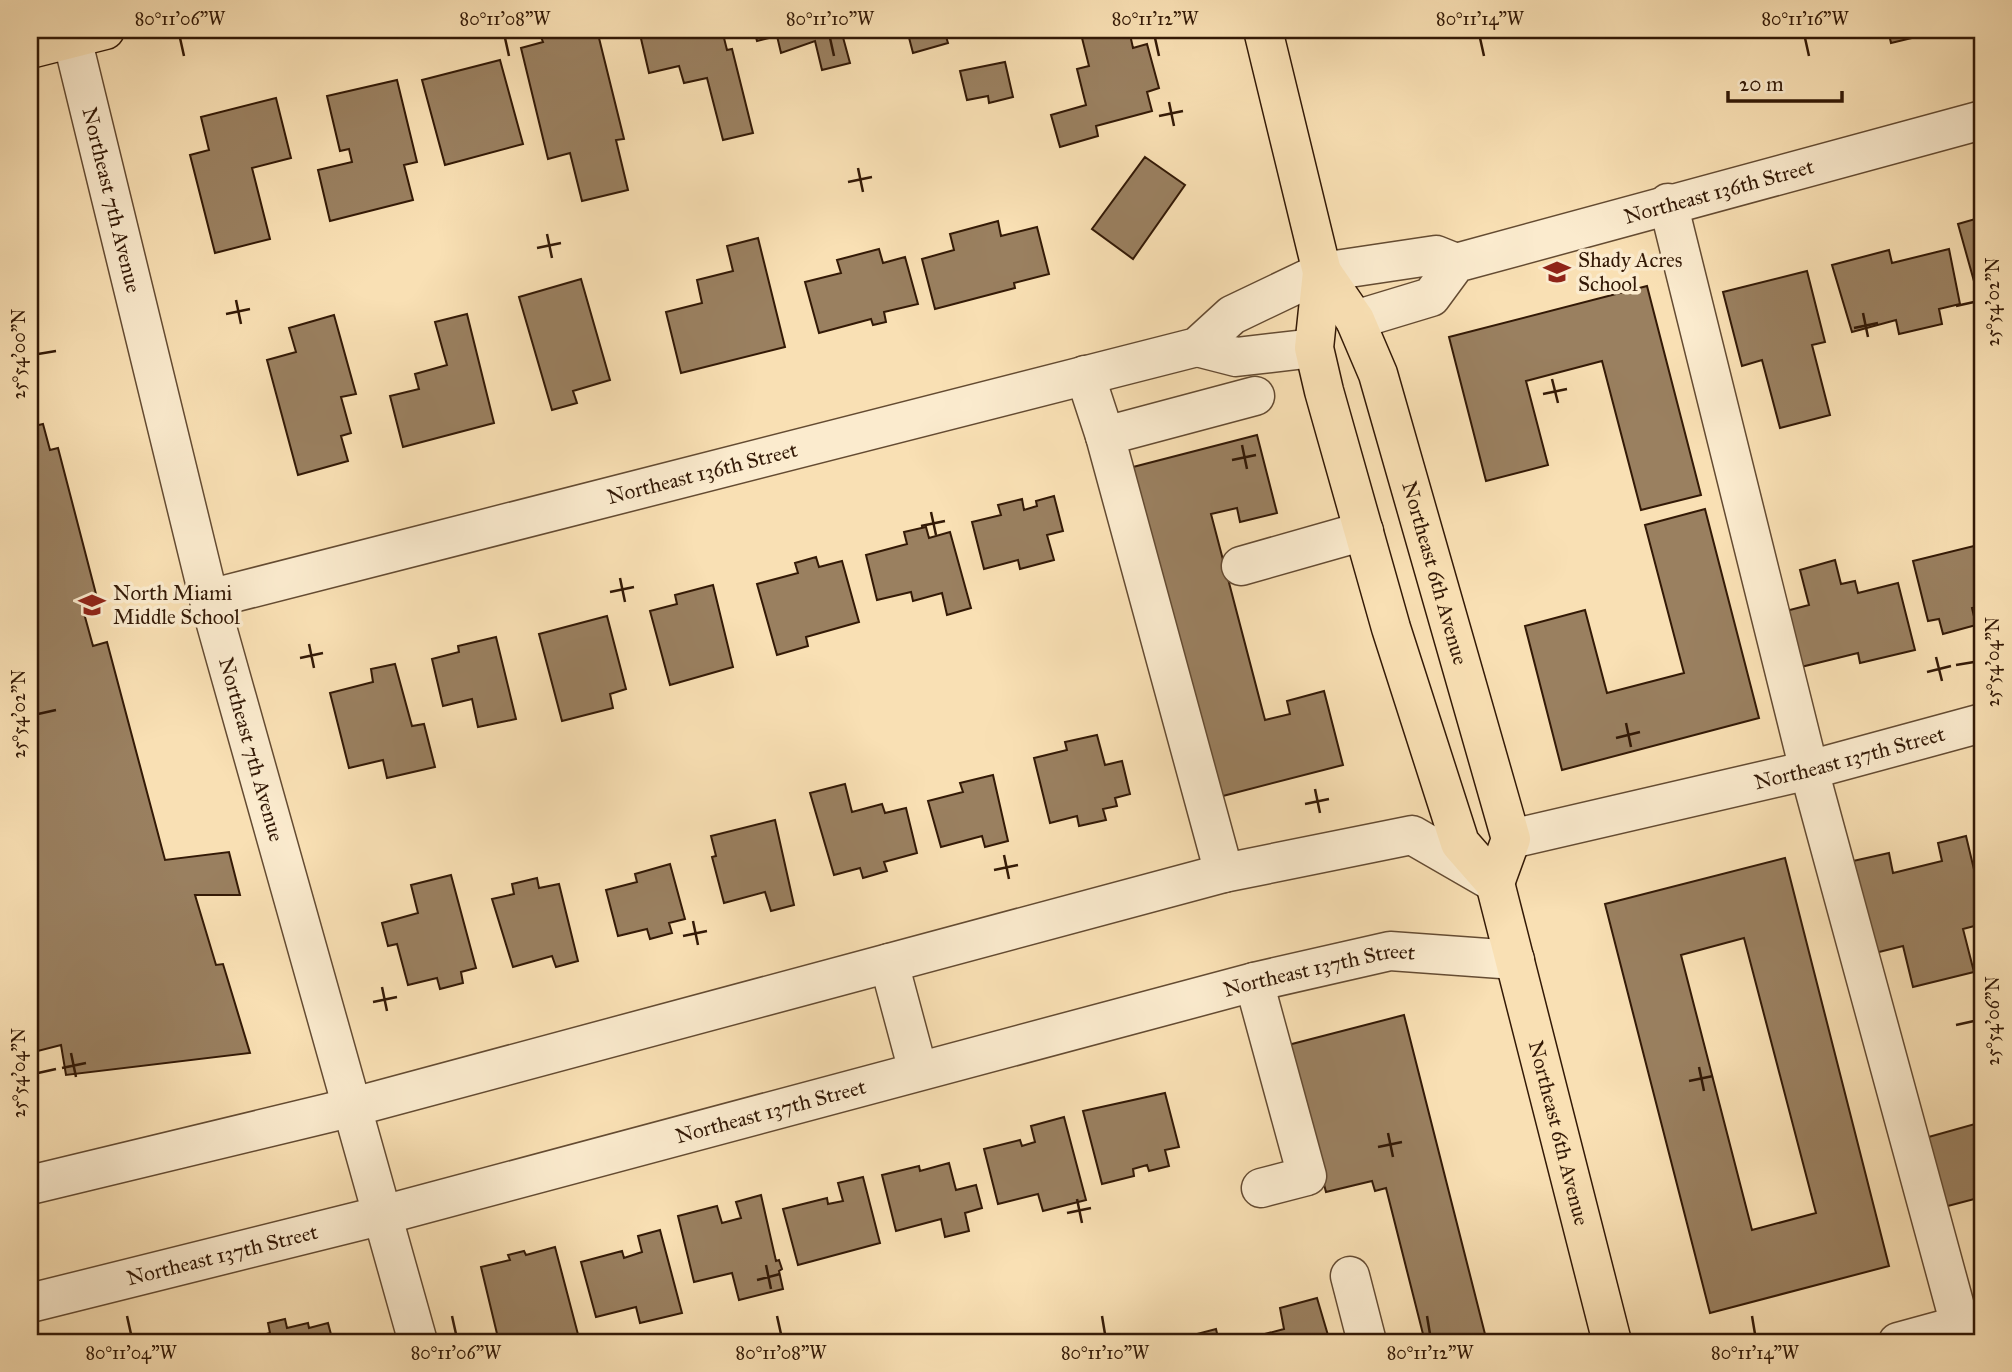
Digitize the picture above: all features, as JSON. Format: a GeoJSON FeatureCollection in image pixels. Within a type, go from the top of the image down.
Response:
{"type":"FeatureCollection","features":[{"type":"Feature","properties":{"kind":"main road","name":"Northeast 6th Avenue"},"geometry":{"type":"LineString","coordinates":[[1263,30],[1322,272],[1314,348],[1364,531],[1460,843],[1495,883],[1612,1342]]}},
{"type":"Feature","properties":{"kind":"main road"},"geometry":{"type":"LineString","coordinates":[[30,49],[82,33]]}},
{"type":"Feature","properties":{"kind":"main road","name":"Northeast 6th Avenue"},"geometry":{"type":"LineString","coordinates":[[1322,272],[1355,320],[1378,374],[1511,839]]}},
{"type":"Feature","properties":{"kind":"main road"},"geometry":{"type":"LineString","coordinates":[[1495,883],[1511,839]]}},
{"type":"Feature","properties":{"kind":"street","name":"Northeast 7th Avenue"},"geometry":{"type":"LineString","coordinates":[[82,33],[209,599],[418,1342]]}},
{"type":"Feature","properties":{"kind":"street","name":"Northeast 136th Street"},"geometry":{"type":"LineString","coordinates":[[1197,347],[1232,315],[1322,272],[1436,255],[1456,263],[1668,203],[1982,120]]}},
{"type":"Feature","properties":{"kind":"street"},"geometry":{"type":"LineString","coordinates":[[1668,203],[1809,770],[1971,1322],[1898,1342]]}},
{"type":"Feature","properties":{"kind":"street"},"geometry":{"type":"LineString","coordinates":[[1355,320],[1431,297],[1456,263]]}},
{"type":"Feature","properties":{"kind":"street","name":"Northeast 136th Street"},"geometry":{"type":"LineString","coordinates":[[209,599],[1197,347],[1236,356],[1314,348]]}},
{"type":"Feature","properties":{"kind":"street"},"geometry":{"type":"LineString","coordinates":[[1085,375],[1105,436],[1224,873]]}},
{"type":"Feature","properties":{"kind":"street"},"geometry":{"type":"LineString","coordinates":[[1105,436],[1255,396]]}},
{"type":"Feature","properties":{"kind":"street"},"geometry":{"type":"LineString","coordinates":[[1241,566],[1364,531]]}},
{"type":"Feature","properties":{"kind":"street","name":"Northeast 137th Street"},"geometry":{"type":"LineString","coordinates":[[1511,839],[1809,770],[1982,723]]}},
{"type":"Feature","properties":{"kind":"street"},"geometry":{"type":"LineString","coordinates":[[30,1185],[353,1107],[1224,873],[1412,835],[1495,883]]}},
{"type":"Feature","properties":{"kind":"street","name":"Northeast 137th Street"},"geometry":{"type":"LineString","coordinates":[[30,1303],[383,1215],[1254,982],[1390,951],[1515,960]]}},
{"type":"Feature","properties":{"kind":"street"},"geometry":{"type":"LineString","coordinates":[[889,963],[918,1072]]}},
{"type":"Feature","properties":{"kind":"street"},"geometry":{"type":"LineString","coordinates":[[1254,982],[1307,1176],[1261,1188]]}},
{"type":"Feature","properties":{"kind":"street"},"geometry":{"type":"LineString","coordinates":[[1350,1276],[1367,1342]]}},
{"type":"Feature","properties":{"kind":"building"},"geometry":{"type":"Polygon","coordinates":[[[571,30],[597,30],[624,139],[616,140],[628,190],[582,201],[570,153],[548,159],[521,48],[543,42],[541,37],[571,30]]]}},
{"type":"Feature","properties":{"kind":"building"},"geometry":{"type":"Polygon","coordinates":[[[639,30],[722,30],[727,50],[732,49],[753,133],[723,140],[707,78],[684,83],[679,66],[649,73],[639,30]]]}},
{"type":"Feature","properties":{"kind":"building"},"geometry":{"type":"Polygon","coordinates":[[[754,30],[841,30],[850,63],[822,70],[815,41],[781,53],[777,36],[757,41],[754,30]]]}},
{"type":"Feature","properties":{"kind":"building"},"geometry":{"type":"Polygon","coordinates":[[[907,30],[944,30],[948,43],[913,53],[907,30]]]}},
{"type":"Feature","properties":{"kind":"building"},"geometry":{"type":"Polygon","coordinates":[[[1112,30],[1129,30],[1133,48],[1147,44],[1159,88],[1147,92],[1152,111],[1096,126],[1098,136],[1060,147],[1051,115],[1086,105],[1077,69],[1089,66],[1082,38],[1112,30]]]}},
{"type":"Feature","properties":{"kind":"building"},"geometry":{"type":"Polygon","coordinates":[[[1888,30],[1945,30],[1891,43],[1888,30]]]}},
{"type":"Feature","properties":{"kind":"building"},"geometry":{"type":"Polygon","coordinates":[[[500,60],[523,144],[445,165],[422,80],[500,60]]]}},
{"type":"Feature","properties":{"kind":"building"},"geometry":{"type":"Polygon","coordinates":[[[1005,62],[1013,97],[989,103],[988,96],[967,100],[960,71],[1005,62]]]}},
{"type":"Feature","properties":{"kind":"building"},"geometry":{"type":"Polygon","coordinates":[[[397,80],[417,162],[404,165],[413,200],[330,221],[318,170],[352,162],[349,149],[340,151],[327,96],[397,80]]]}},
{"type":"Feature","properties":{"kind":"building"},"geometry":{"type":"Polygon","coordinates":[[[276,98],[291,158],[252,168],[270,239],[215,253],[190,155],[209,150],[201,117],[276,98]]]}},
{"type":"Feature","properties":{"kind":"building"},"geometry":{"type":"Polygon","coordinates":[[[1145,157],[1185,185],[1133,259],[1092,229],[1145,157]]]}},
{"type":"Feature","properties":{"kind":"building"},"geometry":{"type":"Polygon","coordinates":[[[1982,217],[1982,290],[1977,292],[1958,224],[1982,217]]]}},
{"type":"Feature","properties":{"kind":"building"},"geometry":{"type":"Polygon","coordinates":[[[998,221],[1001,236],[1037,227],[1049,274],[1014,283],[1015,288],[935,309],[922,259],[954,250],[950,234],[998,221]]]}},
{"type":"Feature","properties":{"kind":"building"},"geometry":{"type":"Polygon","coordinates":[[[758,238],[785,347],[681,373],[666,312],[702,303],[697,280],[733,271],[727,246],[758,238]]]}},
{"type":"Feature","properties":{"kind":"building"},"geometry":{"type":"Polygon","coordinates":[[[879,249],[883,263],[905,257],[918,304],[884,312],[886,322],[873,325],[871,319],[819,333],[805,282],[841,273],[837,260],[879,249]]]}},
{"type":"Feature","properties":{"kind":"building"},"geometry":{"type":"Polygon","coordinates":[[[1949,249],[1960,304],[1939,309],[1942,324],[1899,334],[1896,320],[1852,332],[1832,265],[1889,250],[1892,263],[1949,249]]]}},
{"type":"Feature","properties":{"kind":"building"},"geometry":{"type":"Polygon","coordinates":[[[1807,271],[1825,342],[1812,345],[1830,415],[1780,428],[1762,360],[1742,366],[1723,292],[1807,271]]]}},
{"type":"Feature","properties":{"kind":"building"},"geometry":{"type":"Polygon","coordinates":[[[581,279],[610,380],[573,391],[577,403],[552,410],[519,297],[581,279]]]}},
{"type":"Feature","properties":{"kind":"building"},"geometry":{"type":"Polygon","coordinates":[[[1647,286],[1701,495],[1641,510],[1602,361],[1526,381],[1548,465],[1486,481],[1449,337],[1647,286]]]}},
{"type":"Feature","properties":{"kind":"building"},"geometry":{"type":"Polygon","coordinates":[[[467,314],[494,423],[403,447],[390,396],[419,389],[415,374],[447,365],[435,322],[467,314]]]}},
{"type":"Feature","properties":{"kind":"building"},"geometry":{"type":"Polygon","coordinates":[[[334,315],[356,394],[341,397],[351,433],[341,436],[348,461],[298,475],[267,360],[296,352],[289,328],[334,315]]]}},
{"type":"Feature","properties":{"kind":"building"},"geometry":{"type":"Polygon","coordinates":[[[43,424],[50,450],[58,448],[96,594],[98,603],[82,606],[93,646],[107,642],[165,860],[229,852],[240,895],[195,895],[216,965],[223,964],[250,1053],[66,1075],[61,1045],[30,1053],[30,427],[43,424]]]}},
{"type":"Feature","properties":{"kind":"building"},"geometry":{"type":"Polygon","coordinates":[[[1257,435],[1277,513],[1240,522],[1237,508],[1211,514],[1265,720],[1290,714],[1287,701],[1324,691],[1343,765],[1219,797],[1133,467],[1257,435]]]}},
{"type":"Feature","properties":{"kind":"building"},"geometry":{"type":"Polygon","coordinates":[[[1054,496],[1063,531],[1047,535],[1054,560],[1020,569],[1018,560],[984,569],[972,522],[1001,515],[998,505],[1022,499],[1024,510],[1037,506],[1036,501],[1054,496]]]}},
{"type":"Feature","properties":{"kind":"building"},"geometry":{"type":"Polygon","coordinates":[[[1705,509],[1759,718],[1562,770],[1525,626],[1585,610],[1607,693],[1684,673],[1645,525],[1705,509]]]}},
{"type":"Feature","properties":{"kind":"building"},"geometry":{"type":"Polygon","coordinates":[[[926,527],[929,538],[950,532],[971,608],[947,615],[942,593],[913,601],[911,592],[877,600],[866,555],[907,544],[904,532],[926,527]]]}},
{"type":"Feature","properties":{"kind":"building"},"geometry":{"type":"Polygon","coordinates":[[[1982,544],[1982,606],[1972,608],[1976,625],[1943,634],[1939,619],[1928,621],[1913,561],[1982,544]]]}},
{"type":"Feature","properties":{"kind":"building"},"geometry":{"type":"Polygon","coordinates":[[[816,557],[819,567],[842,561],[859,622],[806,637],[808,646],[777,655],[757,584],[798,573],[795,563],[816,557]]]}},
{"type":"Feature","properties":{"kind":"building"},"geometry":{"type":"Polygon","coordinates":[[[1835,560],[1841,584],[1855,581],[1858,593],[1898,583],[1915,650],[1860,663],[1858,653],[1801,667],[1786,611],[1809,605],[1800,570],[1835,560]]]}},
{"type":"Feature","properties":{"kind":"building"},"geometry":{"type":"Polygon","coordinates":[[[713,585],[733,667],[670,685],[650,611],[677,604],[675,595],[713,585]]]}},
{"type":"Feature","properties":{"kind":"building"},"geometry":{"type":"Polygon","coordinates":[[[607,616],[626,689],[610,694],[613,708],[562,721],[539,634],[607,616]]]}},
{"type":"Feature","properties":{"kind":"building"},"geometry":{"type":"Polygon","coordinates":[[[496,637],[516,719],[478,727],[472,699],[443,706],[432,659],[459,652],[458,646],[496,637]]]}},
{"type":"Feature","properties":{"kind":"building"},"geometry":{"type":"Polygon","coordinates":[[[395,664],[412,726],[424,724],[435,767],[387,778],[383,760],[349,768],[330,693],[373,682],[371,669],[395,664]]]}},
{"type":"Feature","properties":{"kind":"building"},"geometry":{"type":"Polygon","coordinates":[[[1097,735],[1105,765],[1122,761],[1130,794],[1115,798],[1117,806],[1103,809],[1106,820],[1079,826],[1077,816],[1050,823],[1034,758],[1067,750],[1065,742],[1097,735]]]}},
{"type":"Feature","properties":{"kind":"building"},"geometry":{"type":"Polygon","coordinates":[[[993,775],[1008,841],[985,847],[982,836],[941,847],[928,801],[963,792],[960,783],[993,775]]]}},
{"type":"Feature","properties":{"kind":"building"},"geometry":{"type":"Polygon","coordinates":[[[845,784],[852,812],[882,804],[885,813],[906,808],[917,853],[884,862],[887,871],[863,878],[860,868],[834,875],[810,793],[845,784]]]}},
{"type":"Feature","properties":{"kind":"building"},"geometry":{"type":"Polygon","coordinates":[[[775,820],[794,905],[771,911],[765,892],[724,903],[712,857],[716,856],[711,836],[775,820]]]}},
{"type":"Feature","properties":{"kind":"building"},"geometry":{"type":"Polygon","coordinates":[[[1966,836],[1982,903],[1982,924],[1963,929],[1974,972],[1913,987],[1903,946],[1875,953],[1853,861],[1889,853],[1893,873],[1942,861],[1938,843],[1966,836]]]}},
{"type":"Feature","properties":{"kind":"building"},"geometry":{"type":"Polygon","coordinates":[[[1785,858],[1889,1266],[1710,1313],[1605,904],[1785,858]],[[1744,938],[1681,955],[1752,1230],[1816,1213],[1744,938]]]}},
{"type":"Feature","properties":{"kind":"building"},"geometry":{"type":"Polygon","coordinates":[[[670,864],[685,919],[669,923],[672,933],[650,939],[647,929],[618,936],[606,890],[637,882],[635,874],[670,864]]]}},
{"type":"Feature","properties":{"kind":"building"},"geometry":{"type":"Polygon","coordinates":[[[451,875],[476,968],[461,972],[463,983],[440,989],[437,978],[408,985],[397,944],[388,946],[382,923],[418,913],[411,885],[451,875]]]}},
{"type":"Feature","properties":{"kind":"building"},"geometry":{"type":"Polygon","coordinates":[[[537,878],[539,888],[559,884],[578,961],[556,967],[552,956],[513,967],[492,899],[514,894],[512,884],[537,878]]]}},
{"type":"Feature","properties":{"kind":"building"},"geometry":{"type":"Polygon","coordinates":[[[1404,1015],[1487,1342],[1425,1342],[1386,1188],[1375,1191],[1372,1181],[1326,1192],[1288,1045],[1404,1015]]]}},
{"type":"Feature","properties":{"kind":"building"},"geometry":{"type":"Polygon","coordinates":[[[1165,1093],[1179,1147],[1165,1150],[1169,1166],[1149,1171],[1147,1165],[1133,1169],[1134,1176],[1102,1184],[1083,1111],[1165,1093]]]}},
{"type":"Feature","properties":{"kind":"building"},"geometry":{"type":"Polygon","coordinates":[[[1064,1117],[1086,1200],[1043,1211],[1038,1194],[998,1204],[984,1149],[1020,1140],[1022,1146],[1035,1142],[1031,1126],[1064,1117]]]}},
{"type":"Feature","properties":{"kind":"building"},"geometry":{"type":"Polygon","coordinates":[[[1982,1122],[1982,1197],[1944,1207],[1925,1138],[1982,1122]]]}},
{"type":"Feature","properties":{"kind":"building"},"geometry":{"type":"Polygon","coordinates":[[[949,1163],[956,1190],[976,1185],[982,1208],[965,1213],[969,1231],[945,1237],[941,1219],[896,1231],[882,1175],[919,1166],[920,1171],[949,1163]]]}},
{"type":"Feature","properties":{"kind":"building"},"geometry":{"type":"Polygon","coordinates":[[[863,1177],[880,1243],[798,1265],[783,1209],[827,1198],[828,1204],[843,1201],[838,1183],[863,1177]]]}},
{"type":"Feature","properties":{"kind":"building"},"geometry":{"type":"Polygon","coordinates":[[[761,1195],[776,1261],[779,1260],[782,1269],[779,1271],[783,1289],[739,1300],[732,1273],[694,1282],[678,1216],[717,1206],[722,1223],[741,1218],[736,1202],[761,1195]]]}},
{"type":"Feature","properties":{"kind":"building"},"geometry":{"type":"Polygon","coordinates":[[[660,1230],[682,1313],[640,1323],[636,1307],[596,1317],[581,1262],[622,1251],[624,1258],[642,1252],[638,1236],[660,1230]]]}},
{"type":"Feature","properties":{"kind":"building"},"geometry":{"type":"Polygon","coordinates":[[[555,1247],[580,1342],[524,1342],[523,1337],[499,1342],[481,1267],[510,1260],[508,1255],[524,1251],[526,1255],[555,1247]]]}},
{"type":"Feature","properties":{"kind":"building"},"geometry":{"type":"Polygon","coordinates":[[[1317,1298],[1330,1342],[1243,1342],[1242,1340],[1284,1329],[1280,1308],[1317,1298]]]}},
{"type":"Feature","properties":{"kind":"building"},"geometry":{"type":"Polygon","coordinates":[[[285,1319],[287,1328],[308,1323],[309,1328],[328,1323],[333,1342],[252,1342],[251,1338],[270,1333],[268,1323],[285,1319]]]}},
{"type":"Feature","properties":{"kind":"building"},"geometry":{"type":"Polygon","coordinates":[[[1216,1329],[1219,1342],[1183,1342],[1182,1338],[1216,1329]]]}},
{"type":"Feature","properties":{"kind":"place","name":"Shady Acres School"},"geometry":{"type":"Point","coordinates":[1557,272]}},
{"type":"Feature","properties":{"kind":"place","name":"North Miami Middle School"},"geometry":{"type":"Point","coordinates":[92,605]}}]}
